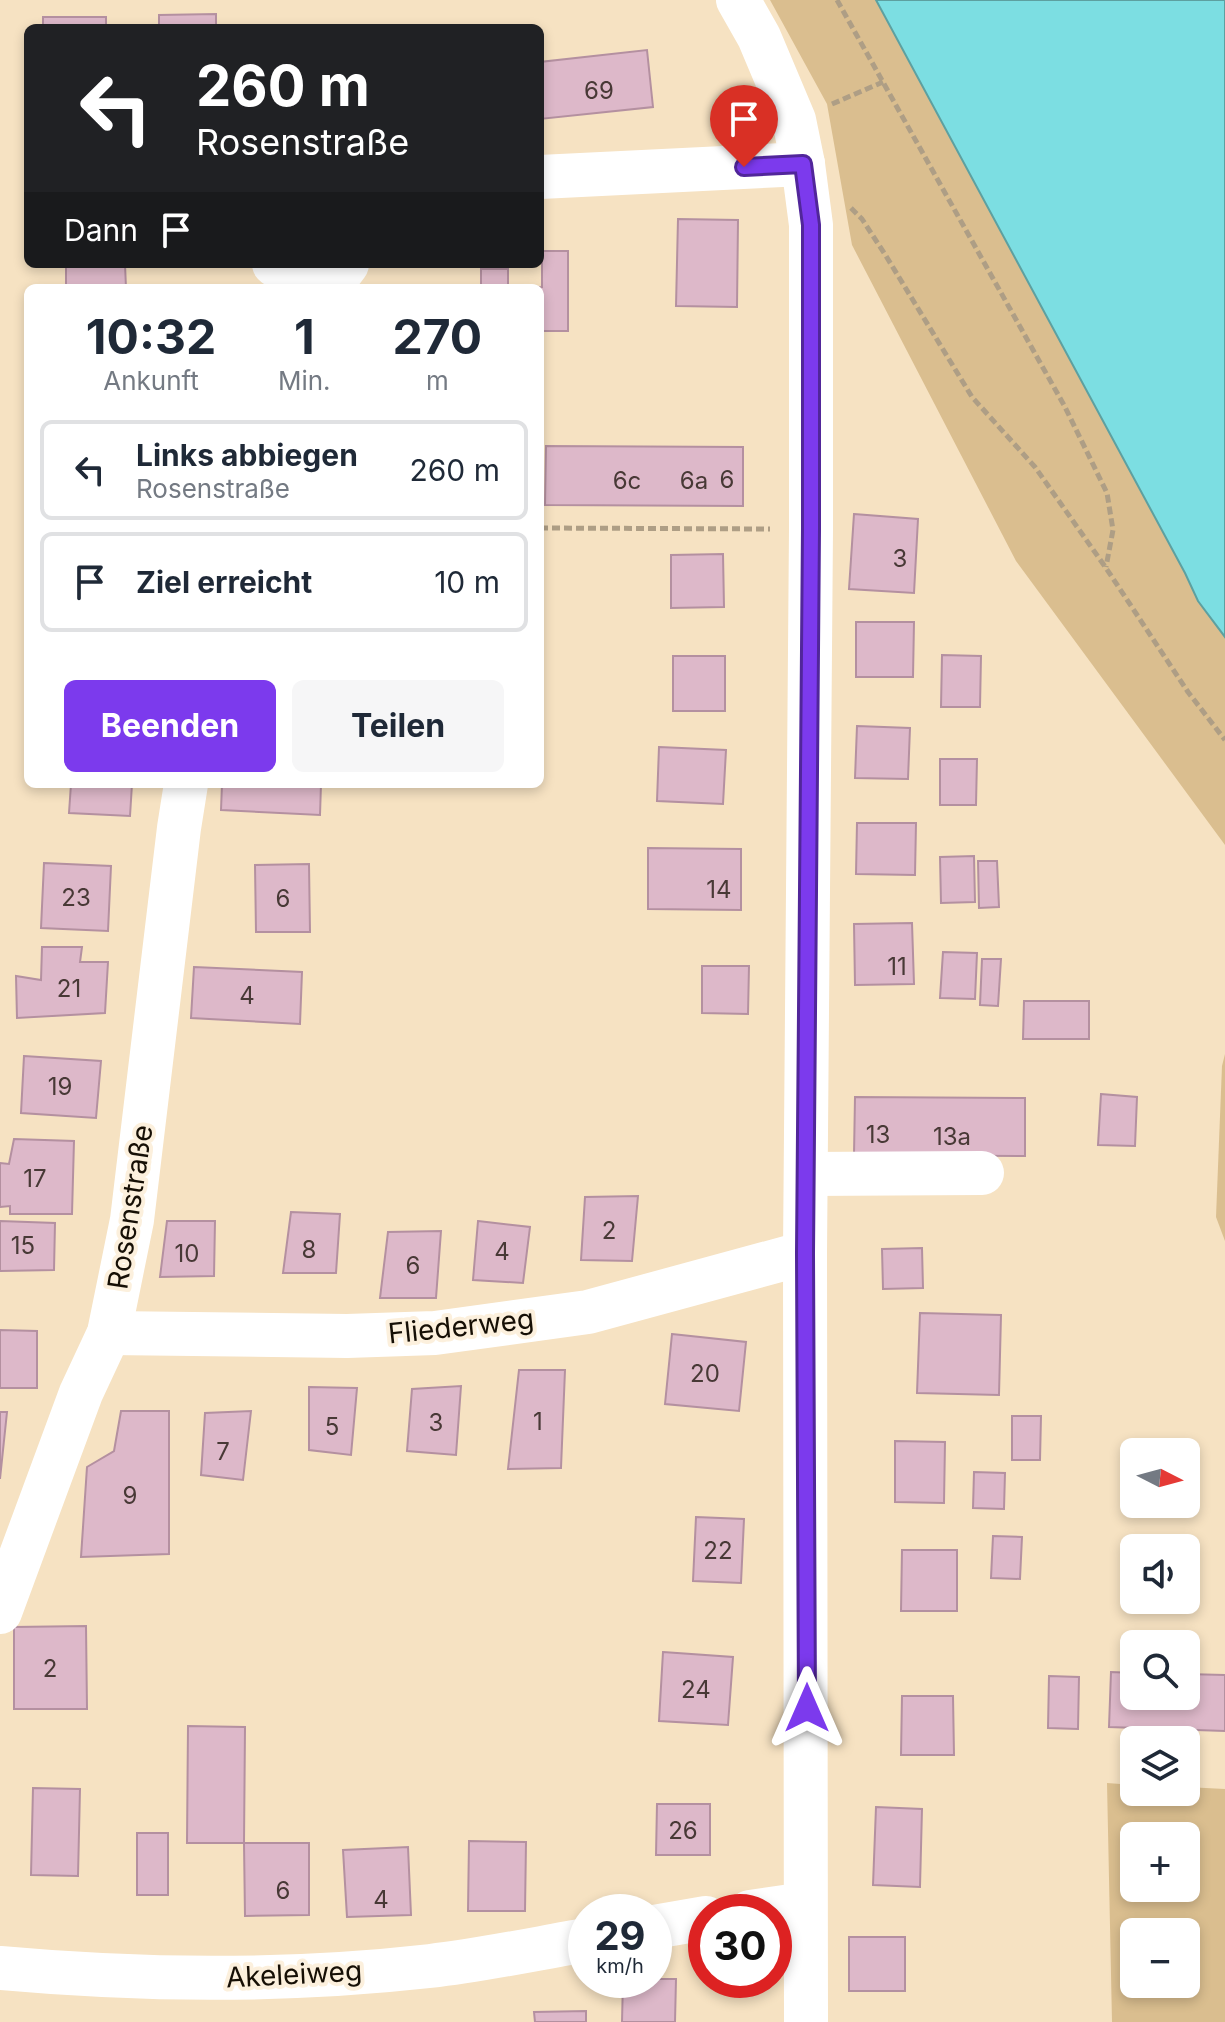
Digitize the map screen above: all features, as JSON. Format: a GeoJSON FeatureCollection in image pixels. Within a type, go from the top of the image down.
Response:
{"type":"FeatureCollection","features":[{"type":"Feature","properties":{"kind":"street"},"geometry":{"type":"LineString","coordinates":[[738,0],[759,37],[794,120],[811,225],[805,1253],[806,2022]]}},
{"type":"Feature","properties":{"kind":"street"},"geometry":{"type":"LineString","coordinates":[[544,177],[803,164]]}},
{"type":"Feature","properties":{"kind":"street"},"geometry":{"type":"LineString","coordinates":[[280,268],[303,284]]}},
{"type":"Feature","properties":{"kind":"street","name":"Rosenstraße"},"geometry":{"type":"LineString","coordinates":[[0,1612],[81,1393],[109,1333],[132,1220],[185,788]]}},
{"type":"Feature","properties":{"kind":"street"},"geometry":{"type":"LineString","coordinates":[[807,1174],[982,1173]]}},
{"type":"Feature","properties":{"kind":"street","name":"Fliederweg"},"geometry":{"type":"LineString","coordinates":[[109,1333],[347,1336],[435,1333],[588,1312],[805,1253]]}},
{"type":"Feature","properties":{"kind":"street"},"geometry":{"type":"LineString","coordinates":[[792,1906],[805,1904]]}},
{"type":"Feature","properties":{"kind":"street","name":"Akeleiweg"},"geometry":{"type":"LineString","coordinates":[[0,1968],[75,1975],[206,1979],[326,1974],[431,1966],[568,1943]]}},
{"type":"Feature","properties":{"kind":"path"},"geometry":{"type":"LineString","coordinates":[[837,0],[1065,407],[1107,493],[1113,530],[1106,568]]}},
{"type":"Feature","properties":{"kind":"path"},"geometry":{"type":"LineString","coordinates":[[794,120],[883,82]]}},
{"type":"Feature","properties":{"kind":"path"},"geometry":{"type":"LineString","coordinates":[[803,164],[862,219],[972,397],[1035,467],[1188,692],[1225,740]]}},
{"type":"Feature","properties":{"kind":"path"},"geometry":{"type":"LineString","coordinates":[[544,528],[811,529]]}},
{"type":"Feature","properties":{"kind":"shaded area"},"geometry":{"type":"Polygon","coordinates":[[[770,0],[876,0],[1198,601],[1225,637],[1225,845],[1016,561],[852,245],[827,104],[770,0]]]}},
{"type":"Feature","properties":{"kind":"shaded area"},"geometry":{"type":"Polygon","coordinates":[[[1225,1054],[1225,1241],[1216,1217],[1225,1054]]]}},
{"type":"Feature","properties":{"kind":"shaded area"},"geometry":{"type":"Polygon","coordinates":[[[1107,1783],[1120,1784],[1120,1806],[1200,1806],[1200,1788],[1225,1789],[1225,2022],[1112,2022],[1107,1783]]]}},
{"type":"Feature","properties":{"kind":"water"},"geometry":{"type":"Polygon","coordinates":[[[876,0],[1225,0],[1225,637],[1198,601],[876,0]]]}},
{"type":"Feature","properties":{"kind":"building"},"geometry":{"type":"Polygon","coordinates":[[[216,14],[216,24],[159,24],[159,15],[216,14]]]}},
{"type":"Feature","properties":{"kind":"building"},"geometry":{"type":"Polygon","coordinates":[[[43,17],[106,17],[106,24],[43,24],[43,17]]]}},
{"type":"Feature","properties":{"kind":"building"},"geometry":{"type":"Polygon","coordinates":[[[647,50],[653,107],[544,119],[544,62],[647,50]]]}},
{"type":"Feature","properties":{"kind":"building"},"geometry":{"type":"Polygon","coordinates":[[[678,219],[738,220],[737,307],[676,306],[678,219]]]}},
{"type":"Feature","properties":{"kind":"building"},"geometry":{"type":"Polygon","coordinates":[[[544,251],[568,251],[568,331],[544,331],[544,251]]]}},
{"type":"Feature","properties":{"kind":"building"},"geometry":{"type":"Polygon","coordinates":[[[66,268],[125,268],[126,284],[66,284],[66,268]]]}},
{"type":"Feature","properties":{"kind":"building"},"geometry":{"type":"Polygon","coordinates":[[[481,269],[508,269],[508,284],[481,284],[481,269]]]}},
{"type":"Feature","properties":{"kind":"building"},"geometry":{"type":"Polygon","coordinates":[[[546,446],[743,447],[743,506],[545,505],[546,446]]]}},
{"type":"Feature","properties":{"kind":"building"},"geometry":{"type":"Polygon","coordinates":[[[854,514],[918,519],[914,593],[849,589],[854,514]]]}},
{"type":"Feature","properties":{"kind":"building"},"geometry":{"type":"Polygon","coordinates":[[[723,554],[724,607],[671,608],[671,555],[723,554]]]}},
{"type":"Feature","properties":{"kind":"building"},"geometry":{"type":"Polygon","coordinates":[[[856,622],[914,622],[913,677],[856,677],[856,622]]]}},
{"type":"Feature","properties":{"kind":"building"},"geometry":{"type":"Polygon","coordinates":[[[942,655],[981,656],[980,707],[941,707],[942,655]]]}},
{"type":"Feature","properties":{"kind":"building"},"geometry":{"type":"Polygon","coordinates":[[[673,656],[725,656],[725,711],[673,711],[673,656]]]}},
{"type":"Feature","properties":{"kind":"building"},"geometry":{"type":"Polygon","coordinates":[[[857,726],[910,728],[908,779],[855,778],[857,726]]]}},
{"type":"Feature","properties":{"kind":"building"},"geometry":{"type":"Polygon","coordinates":[[[659,747],[726,750],[723,804],[657,801],[659,747]]]}},
{"type":"Feature","properties":{"kind":"building"},"geometry":{"type":"Polygon","coordinates":[[[940,759],[977,759],[976,805],[940,805],[940,759]]]}},
{"type":"Feature","properties":{"kind":"building"},"geometry":{"type":"Polygon","coordinates":[[[71,788],[132,788],[130,816],[69,813],[71,788]]]}},
{"type":"Feature","properties":{"kind":"building"},"geometry":{"type":"Polygon","coordinates":[[[222,788],[321,788],[320,815],[221,810],[222,788]]]}},
{"type":"Feature","properties":{"kind":"building"},"geometry":{"type":"Polygon","coordinates":[[[857,823],[916,823],[915,875],[856,874],[857,823]]]}},
{"type":"Feature","properties":{"kind":"building"},"geometry":{"type":"Polygon","coordinates":[[[648,848],[741,849],[741,910],[648,909],[648,848]]]}},
{"type":"Feature","properties":{"kind":"building"},"geometry":{"type":"Polygon","coordinates":[[[974,856],[975,902],[941,903],[940,857],[974,856]]]}},
{"type":"Feature","properties":{"kind":"building"},"geometry":{"type":"Polygon","coordinates":[[[978,861],[997,861],[999,907],[979,908],[978,861]]]}},
{"type":"Feature","properties":{"kind":"building"},"geometry":{"type":"Polygon","coordinates":[[[44,863],[111,866],[108,931],[41,928],[44,863]]]}},
{"type":"Feature","properties":{"kind":"building"},"geometry":{"type":"Polygon","coordinates":[[[309,864],[310,932],[256,932],[255,865],[309,864]]]}},
{"type":"Feature","properties":{"kind":"building"},"geometry":{"type":"Polygon","coordinates":[[[912,923],[914,984],[855,985],[854,924],[912,923]]]}},
{"type":"Feature","properties":{"kind":"building"},"geometry":{"type":"Polygon","coordinates":[[[42,947],[82,947],[80,962],[108,962],[105,1013],[17,1018],[16,976],[41,980],[42,947]]]}},
{"type":"Feature","properties":{"kind":"building"},"geometry":{"type":"Polygon","coordinates":[[[943,952],[977,953],[975,999],[940,998],[943,952]]]}},
{"type":"Feature","properties":{"kind":"building"},"geometry":{"type":"Polygon","coordinates":[[[982,959],[1001,959],[998,1006],[980,1005],[982,959]]]}},
{"type":"Feature","properties":{"kind":"building"},"geometry":{"type":"Polygon","coordinates":[[[702,966],[749,966],[748,1014],[702,1013],[702,966]]]}},
{"type":"Feature","properties":{"kind":"building"},"geometry":{"type":"Polygon","coordinates":[[[194,967],[302,972],[300,1024],[191,1018],[194,967]]]}},
{"type":"Feature","properties":{"kind":"building"},"geometry":{"type":"Polygon","coordinates":[[[1024,1001],[1089,1001],[1089,1039],[1023,1039],[1024,1001]]]}},
{"type":"Feature","properties":{"kind":"building"},"geometry":{"type":"Polygon","coordinates":[[[24,1056],[101,1061],[96,1118],[21,1113],[24,1056]]]}},
{"type":"Feature","properties":{"kind":"building"},"geometry":{"type":"Polygon","coordinates":[[[1101,1094],[1137,1097],[1135,1146],[1098,1145],[1101,1094]]]}},
{"type":"Feature","properties":{"kind":"building"},"geometry":{"type":"Polygon","coordinates":[[[855,1097],[1025,1098],[1025,1156],[854,1155],[855,1097]]]}},
{"type":"Feature","properties":{"kind":"building"},"geometry":{"type":"Polygon","coordinates":[[[14,1139],[74,1141],[72,1214],[10,1214],[10,1206],[0,1207],[0,1163],[9,1164],[14,1139]]]}},
{"type":"Feature","properties":{"kind":"building"},"geometry":{"type":"Polygon","coordinates":[[[638,1196],[632,1261],[581,1260],[585,1197],[638,1196]]]}},
{"type":"Feature","properties":{"kind":"building"},"geometry":{"type":"Polygon","coordinates":[[[291,1212],[340,1214],[336,1273],[283,1273],[291,1212]]]}},
{"type":"Feature","properties":{"kind":"building"},"geometry":{"type":"Polygon","coordinates":[[[0,1221],[55,1223],[54,1270],[0,1271],[0,1221]]]}},
{"type":"Feature","properties":{"kind":"building"},"geometry":{"type":"Polygon","coordinates":[[[167,1221],[215,1221],[214,1276],[160,1277],[167,1221]]]}},
{"type":"Feature","properties":{"kind":"building"},"geometry":{"type":"Polygon","coordinates":[[[478,1221],[530,1227],[523,1283],[473,1280],[478,1221]]]}},
{"type":"Feature","properties":{"kind":"building"},"geometry":{"type":"Polygon","coordinates":[[[441,1231],[436,1298],[380,1298],[388,1232],[441,1231]]]}},
{"type":"Feature","properties":{"kind":"building"},"geometry":{"type":"Polygon","coordinates":[[[922,1248],[923,1288],[883,1289],[882,1249],[922,1248]]]}},
{"type":"Feature","properties":{"kind":"building"},"geometry":{"type":"Polygon","coordinates":[[[920,1313],[1001,1315],[999,1395],[917,1393],[920,1313]]]}},
{"type":"Feature","properties":{"kind":"building"},"geometry":{"type":"Polygon","coordinates":[[[0,1330],[37,1331],[37,1388],[0,1388],[0,1330]]]}},
{"type":"Feature","properties":{"kind":"building"},"geometry":{"type":"Polygon","coordinates":[[[672,1334],[746,1342],[739,1411],[665,1404],[672,1334]]]}},
{"type":"Feature","properties":{"kind":"building"},"geometry":{"type":"Polygon","coordinates":[[[519,1370],[565,1370],[561,1468],[508,1469],[519,1370]]]}},
{"type":"Feature","properties":{"kind":"building"},"geometry":{"type":"Polygon","coordinates":[[[461,1386],[456,1455],[407,1451],[412,1389],[461,1386]]]}},
{"type":"Feature","properties":{"kind":"building"},"geometry":{"type":"Polygon","coordinates":[[[309,1387],[357,1388],[351,1455],[309,1450],[309,1387]]]}},
{"type":"Feature","properties":{"kind":"building"},"geometry":{"type":"Polygon","coordinates":[[[121,1411],[169,1411],[169,1554],[81,1557],[87,1467],[114,1451],[121,1411]]]}},
{"type":"Feature","properties":{"kind":"building"},"geometry":{"type":"Polygon","coordinates":[[[251,1411],[243,1480],[201,1475],[205,1413],[251,1411]]]}},
{"type":"Feature","properties":{"kind":"building"},"geometry":{"type":"Polygon","coordinates":[[[0,1412],[7,1412],[0,1479],[0,1412]]]}},
{"type":"Feature","properties":{"kind":"building"},"geometry":{"type":"Polygon","coordinates":[[[1012,1416],[1041,1416],[1040,1460],[1012,1460],[1012,1416]]]}},
{"type":"Feature","properties":{"kind":"building"},"geometry":{"type":"Polygon","coordinates":[[[895,1441],[945,1442],[944,1503],[895,1502],[895,1441]]]}},
{"type":"Feature","properties":{"kind":"building"},"geometry":{"type":"Polygon","coordinates":[[[974,1472],[1005,1473],[1004,1509],[973,1508],[974,1472]]]}},
{"type":"Feature","properties":{"kind":"building"},"geometry":{"type":"Polygon","coordinates":[[[696,1517],[744,1519],[741,1583],[693,1581],[696,1517]]]}},
{"type":"Feature","properties":{"kind":"building"},"geometry":{"type":"Polygon","coordinates":[[[993,1536],[1022,1537],[1020,1579],[991,1578],[993,1536]]]}},
{"type":"Feature","properties":{"kind":"building"},"geometry":{"type":"Polygon","coordinates":[[[902,1550],[957,1550],[957,1611],[901,1611],[902,1550]]]}},
{"type":"Feature","properties":{"kind":"building"},"geometry":{"type":"Polygon","coordinates":[[[86,1626],[87,1709],[14,1709],[14,1627],[86,1626]]]}},
{"type":"Feature","properties":{"kind":"building"},"geometry":{"type":"Polygon","coordinates":[[[663,1652],[733,1657],[728,1725],[659,1721],[663,1652]]]}},
{"type":"Feature","properties":{"kind":"building"},"geometry":{"type":"Polygon","coordinates":[[[1111,1672],[1120,1672],[1120,1710],[1200,1710],[1200,1674],[1225,1675],[1225,1731],[1200,1730],[1200,1726],[1109,1727],[1111,1672]]]}},
{"type":"Feature","properties":{"kind":"building"},"geometry":{"type":"Polygon","coordinates":[[[1049,1676],[1079,1677],[1078,1729],[1048,1728],[1049,1676]]]}},
{"type":"Feature","properties":{"kind":"building"},"geometry":{"type":"Polygon","coordinates":[[[902,1696],[953,1696],[954,1755],[901,1755],[902,1696]]]}},
{"type":"Feature","properties":{"kind":"building"},"geometry":{"type":"Polygon","coordinates":[[[188,1726],[245,1727],[244,1843],[187,1843],[188,1726]]]}},
{"type":"Feature","properties":{"kind":"building"},"geometry":{"type":"Polygon","coordinates":[[[33,1788],[80,1789],[78,1876],[31,1875],[33,1788]]]}},
{"type":"Feature","properties":{"kind":"building"},"geometry":{"type":"Polygon","coordinates":[[[657,1804],[710,1804],[710,1855],[656,1855],[657,1804]]]}},
{"type":"Feature","properties":{"kind":"building"},"geometry":{"type":"Polygon","coordinates":[[[876,1807],[922,1809],[920,1887],[873,1885],[876,1807]]]}},
{"type":"Feature","properties":{"kind":"building"},"geometry":{"type":"Polygon","coordinates":[[[137,1833],[168,1833],[168,1895],[137,1895],[137,1833]]]}},
{"type":"Feature","properties":{"kind":"building"},"geometry":{"type":"Polygon","coordinates":[[[469,1841],[526,1842],[525,1911],[468,1911],[469,1841]]]}},
{"type":"Feature","properties":{"kind":"building"},"geometry":{"type":"Polygon","coordinates":[[[244,1843],[309,1843],[309,1915],[245,1916],[244,1843]]]}},
{"type":"Feature","properties":{"kind":"building"},"geometry":{"type":"Polygon","coordinates":[[[408,1847],[411,1915],[347,1917],[343,1850],[408,1847]]]}},
{"type":"Feature","properties":{"kind":"building"},"geometry":{"type":"Polygon","coordinates":[[[849,1937],[905,1937],[905,1991],[849,1991],[849,1937]]]}},
{"type":"Feature","properties":{"kind":"building"},"geometry":{"type":"Polygon","coordinates":[[[672,1979],[676,1979],[675,2022],[622,2022],[623,1998],[672,1998],[672,1979]]]}},
{"type":"Feature","properties":{"kind":"building"},"geometry":{"type":"Polygon","coordinates":[[[586,2011],[586,2022],[535,2022],[534,2012],[586,2011]]]}},
{"type":"Feature","properties":{"kind":"route"},"geometry":{"type":"LineString","coordinates":[[744,167],[803,164],[811,225],[805,1253],[807,1708]]}}]}
